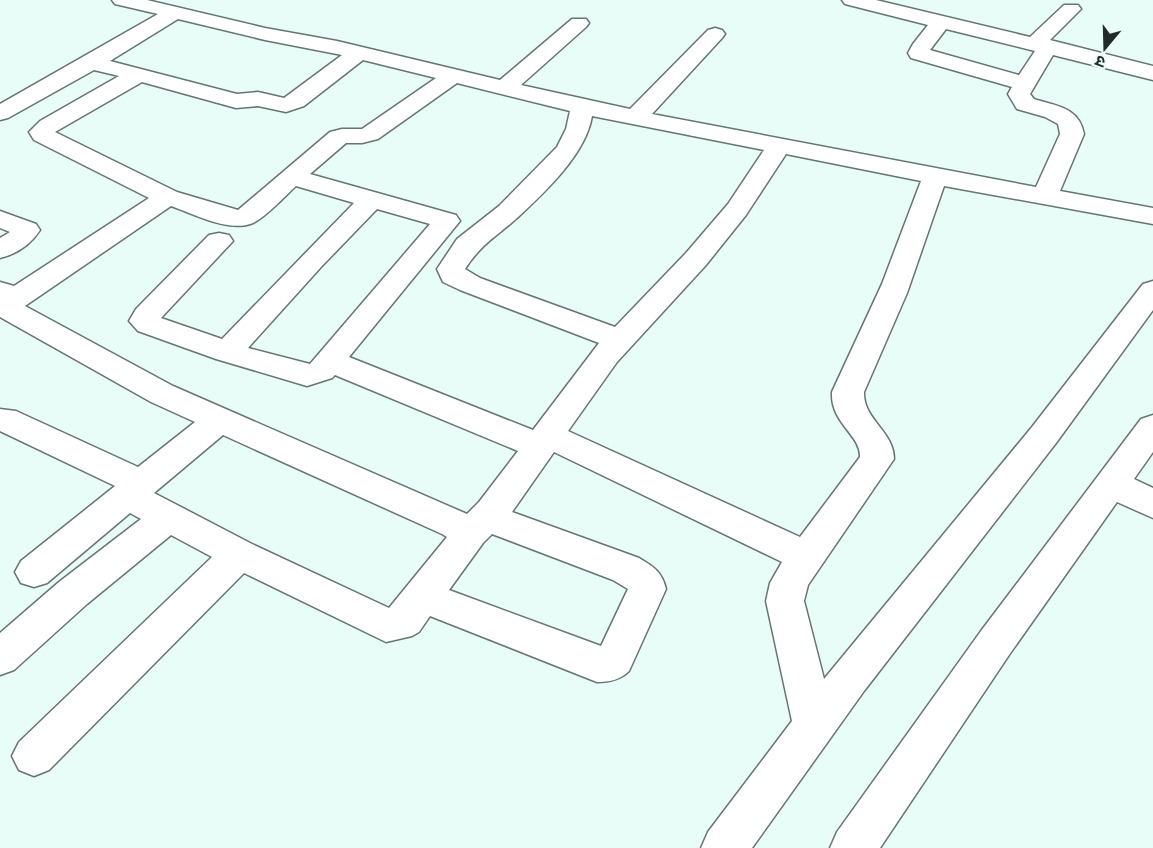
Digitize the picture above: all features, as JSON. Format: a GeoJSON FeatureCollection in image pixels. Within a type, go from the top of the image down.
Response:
{"type":"FeatureCollection","features":[{"type":"Feature","properties":{"kind":"street"},"geometry":{"type":"LineString","coordinates":[[122,0],[178,9],[582,107],[1153,216]]}},
{"type":"Feature","properties":{"kind":"street"},"geometry":{"type":"LineString","coordinates":[[852,0],[1153,73]]}},
{"type":"Feature","properties":{"kind":"street"},"geometry":{"type":"LineString","coordinates":[[4,107],[91,63],[178,9]]}},
{"type":"Feature","properties":{"kind":"street"},"geometry":{"type":"LineString","coordinates":[[1045,197],[1072,134],[1071,126],[1068,120],[1058,115],[1025,104],[1019,94],[1041,45],[1071,9]]}},
{"type":"Feature","properties":{"kind":"street"},"geometry":{"type":"LineString","coordinates":[[942,21],[920,48],[919,53],[1025,84]]}},
{"type":"Feature","properties":{"kind":"street"},"geometry":{"type":"LineString","coordinates":[[505,88],[579,23]]}},
{"type":"Feature","properties":{"kind":"street"},"geometry":{"type":"LineString","coordinates":[[635,118],[715,34]]}},
{"type":"Feature","properties":{"kind":"street"},"geometry":{"type":"LineString","coordinates":[[91,63],[236,101],[258,99],[285,105],[296,100],[358,53]]}},
{"type":"Feature","properties":{"kind":"street"},"geometry":{"type":"LineString","coordinates":[[139,74],[41,132],[168,196],[241,219],[249,215],[338,137],[345,135],[362,137],[370,134],[454,75]]}},
{"type":"Feature","properties":{"kind":"street"},"geometry":{"type":"LineString","coordinates":[[582,107],[578,129],[568,150],[508,212],[467,245],[451,268],[453,276],[620,340]]}},
{"type":"Feature","properties":{"kind":"street"},"geometry":{"type":"LineString","coordinates":[[4,419],[135,490],[169,517],[239,554],[386,625],[398,624],[405,620],[620,340],[696,259],[723,226],[780,146]]}},
{"type":"Feature","properties":{"kind":"street"},"geometry":{"type":"LineString","coordinates":[[814,724],[785,601],[789,583],[861,485],[877,459],[879,449],[876,442],[856,423],[851,413],[848,398],[850,382],[863,361],[896,284],[934,176]]}},
{"type":"Feature","properties":{"kind":"street"},"geometry":{"type":"LineString","coordinates":[[292,177],[484,231]]}},
{"type":"Feature","properties":{"kind":"street"},"geometry":{"type":"LineString","coordinates":[[168,196],[9,294],[7,307],[162,394],[455,524],[478,525],[626,569],[645,581],[647,589],[615,659],[609,664],[597,664],[423,596]]}},
{"type":"Feature","properties":{"kind":"street"},"geometry":{"type":"LineString","coordinates":[[227,352],[310,261],[372,200]]}},
{"type":"Feature","properties":{"kind":"street"},"geometry":{"type":"LineString","coordinates":[[0,219],[27,230],[23,236],[0,250]]}},
{"type":"Feature","properties":{"kind":"street"},"geometry":{"type":"LineString","coordinates":[[219,241],[146,315],[144,321],[227,352],[307,375],[321,371],[447,221]]}},
{"type":"Feature","properties":{"kind":"street"},"geometry":{"type":"LineString","coordinates":[[724,848],[849,678],[1044,435],[1153,290]]}},
{"type":"Feature","properties":{"kind":"street"},"geometry":{"type":"LineString","coordinates":[[329,361],[543,441],[807,557]]}},
{"type":"Feature","properties":{"kind":"street"},"geometry":{"type":"LineString","coordinates":[[34,572],[220,419]]}},
{"type":"Feature","properties":{"kind":"street"},"geometry":{"type":"LineString","coordinates":[[853,848],[995,643],[1153,427]]}},
{"type":"Feature","properties":{"kind":"street"},"geometry":{"type":"LineString","coordinates":[[1112,484],[1153,504]]}},
{"type":"Feature","properties":{"kind":"street"},"geometry":{"type":"LineString","coordinates":[[0,658],[73,593],[169,517]]}},
{"type":"Feature","properties":{"kind":"street"},"geometry":{"type":"LineString","coordinates":[[34,756],[239,554]]}}]}
